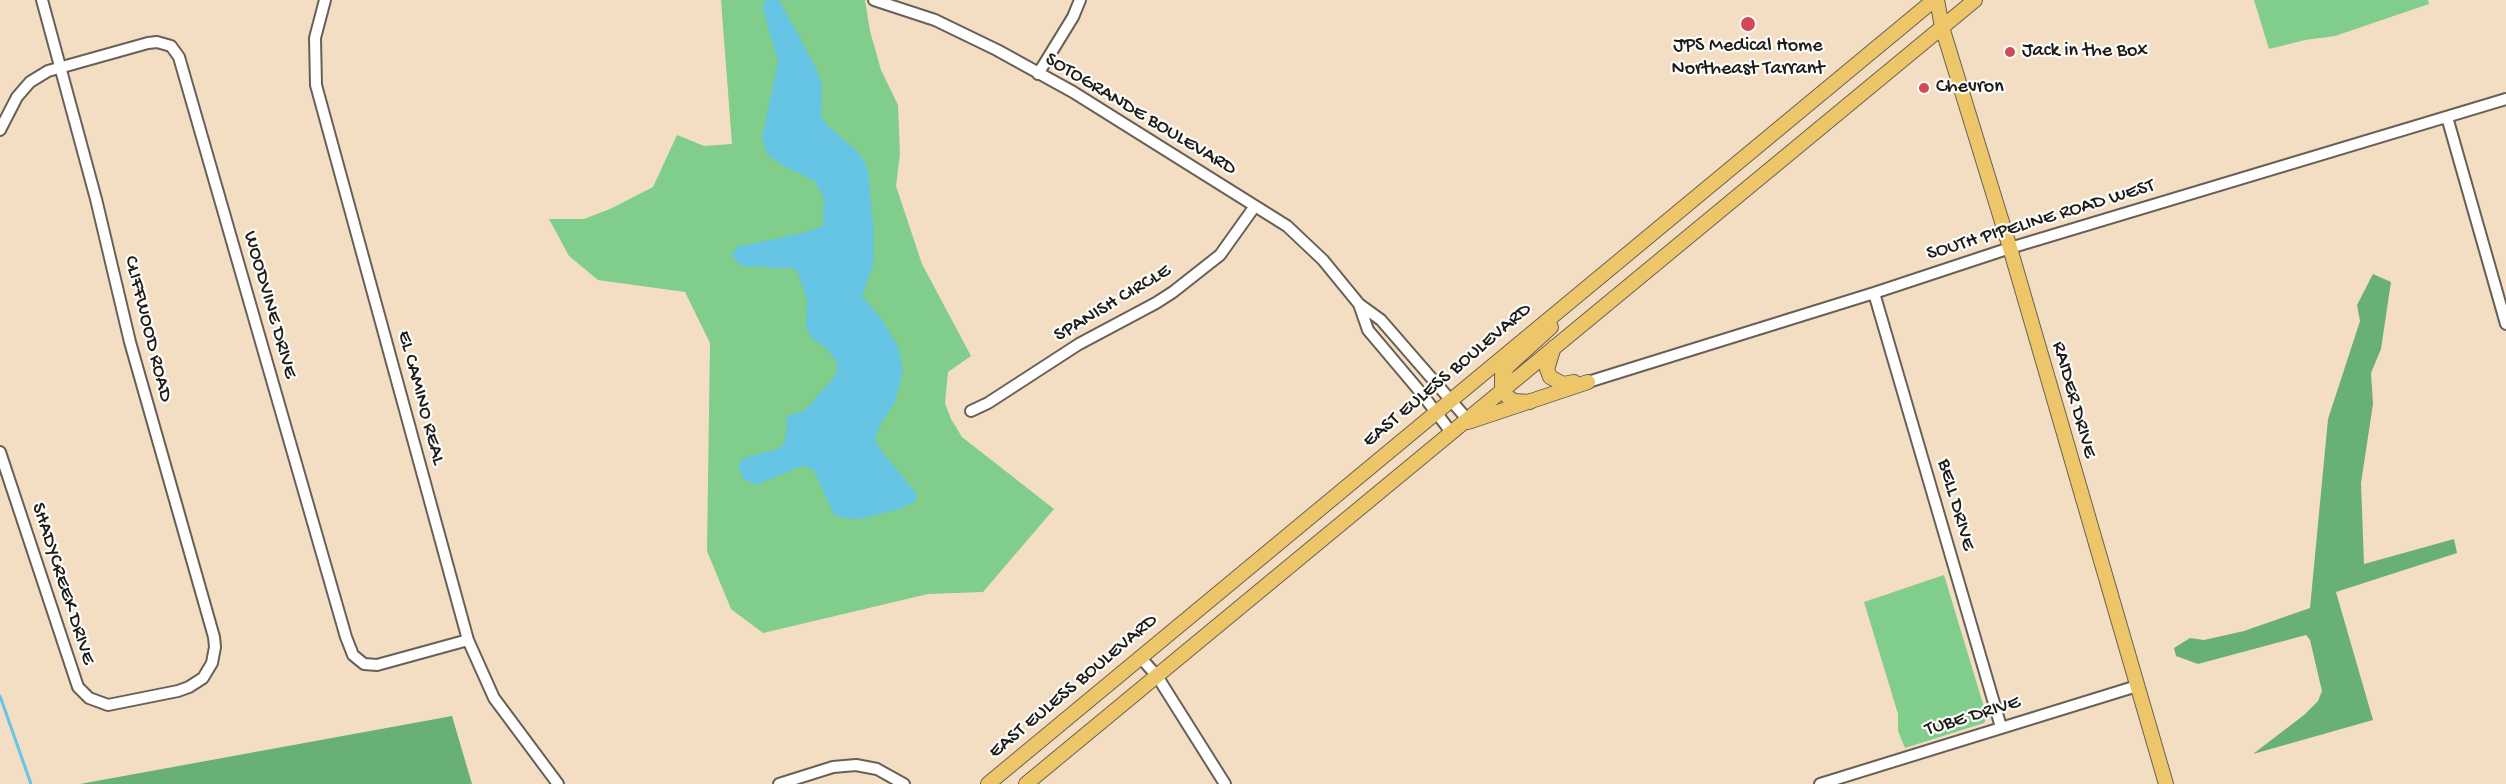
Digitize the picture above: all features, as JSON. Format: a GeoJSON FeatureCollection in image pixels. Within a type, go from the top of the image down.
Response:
{"type":"FeatureCollection","features":[{"type":"Feature","properties":{"kind":"main road"},"geometry":{"type":"LineString","coordinates":[[1026,784],[1976,0]]}},
{"type":"Feature","properties":{"kind":"main road","name":"RAIDER DRIVE"},"geometry":{"type":"LineString","coordinates":[[1928,1],[1942,27],[2010,248],[2166,784]]}},
{"type":"Feature","properties":{"kind":"main road","name":"EAST EULESS BOULEVARD"},"geometry":{"type":"LineString","coordinates":[[987,784],[1904,25],[1928,1]]}},
{"type":"Feature","properties":{"kind":"main road"},"geometry":{"type":"LineString","coordinates":[[1698,195],[1715,215]]}},
{"type":"Feature","properties":{"kind":"main road"},"geometry":{"type":"LineString","coordinates":[[1530,402],[1514,401],[1502,389],[1502,375],[1508,366],[1556,322],[1577,295]]}},
{"type":"Feature","properties":{"kind":"main road"},"geometry":{"type":"LineString","coordinates":[[1554,347],[1546,369],[1550,377],[1563,384],[1588,382]]}},
{"type":"Feature","properties":{"kind":"main road"},"geometry":{"type":"LineString","coordinates":[[1459,425],[1588,382]]}},
{"type":"Feature","properties":{"kind":"street","name":"CLIFFWOOD ROAD"},"geometry":{"type":"LineString","coordinates":[[42,0],[62,68],[130,342],[214,638],[215,647],[210,666]]}},
{"type":"Feature","properties":{"kind":"street","name":"EL CAMINO REAL"},"geometry":{"type":"LineString","coordinates":[[325,0],[315,38],[316,85],[468,640],[494,698],[558,784]]}},
{"type":"Feature","properties":{"kind":"street","name":"SOTOGRANDE BOULEVARD"},"geometry":{"type":"LineString","coordinates":[[874,0],[935,20],[995,49],[1073,92],[1287,226],[1323,260],[1359,304],[1381,320],[1450,399],[1459,425]]}},
{"type":"Feature","properties":{"kind":"street"},"geometry":{"type":"LineString","coordinates":[[1038,74],[1065,31],[1080,0]]}},
{"type":"Feature","properties":{"kind":"street","name":"WOODVINE DRIVE"},"geometry":{"type":"LineString","coordinates":[[0,129],[17,97],[30,82],[48,71],[148,43],[167,44],[179,57],[342,626],[353,655],[364,664],[376,664],[468,640]]}},
{"type":"Feature","properties":{"kind":"street","name":"SOUTH PIPELINE ROAD WEST"},"geometry":{"type":"LineString","coordinates":[[1588,382],[2010,248],[2506,99]]}},
{"type":"Feature","properties":{"kind":"street"},"geometry":{"type":"LineString","coordinates":[[2447,117],[2506,324]]}},
{"type":"Feature","properties":{"kind":"street","name":"SPANISH CIRCLE"},"geometry":{"type":"LineString","coordinates":[[971,411],[988,404],[1079,344],[1173,292],[1220,255],[1255,206]]}},
{"type":"Feature","properties":{"kind":"street","name":"BELL DRIVE"},"geometry":{"type":"LineString","coordinates":[[1874,293],[2001,727]]}},
{"type":"Feature","properties":{"kind":"street","name":"SOTOGRANDE BOULEVARD"},"geometry":{"type":"LineString","coordinates":[[1359,304],[1368,330],[1436,411],[1459,425]]}},
{"type":"Feature","properties":{"kind":"street","name":"SHADYCREEK DRIVE"},"geometry":{"type":"LineString","coordinates":[[0,452],[78,687],[89,698],[108,705],[189,687],[203,678],[210,666]]}},
{"type":"Feature","properties":{"kind":"street"},"geometry":{"type":"LineString","coordinates":[[1140,657],[1157,676],[1224,784]]}},
{"type":"Feature","properties":{"kind":"street","name":"TUBE DRIVE"},"geometry":{"type":"LineString","coordinates":[[1820,784],[2138,686]]}},
{"type":"Feature","properties":{"kind":"street"},"geometry":{"type":"LineString","coordinates":[[779,784],[832,766],[856,765],[877,769],[904,784]]}},
{"type":"Feature","properties":{"kind":"green space"},"geometry":{"type":"Polygon","coordinates":[[[721,0],[865,0],[870,31],[881,70],[898,105],[900,154],[896,186],[922,264],[971,356],[948,372],[945,403],[962,437],[1054,509],[983,592],[928,594],[763,633],[731,609],[707,551],[710,343],[685,292],[598,280],[569,256],[549,219],[584,219],[610,209],[653,187],[677,135],[704,146],[732,144],[721,0]]]}},
{"type":"Feature","properties":{"kind":"green space"},"geometry":{"type":"Polygon","coordinates":[[[2254,0],[2428,0],[2429,4],[2335,36],[2305,40],[2269,49],[2254,0]]]}},
{"type":"Feature","properties":{"kind":"green space"},"geometry":{"type":"Polygon","coordinates":[[[2373,274],[2391,282],[2381,349],[2371,373],[2373,404],[2361,483],[2364,564],[2454,539],[2457,553],[2336,592],[2373,720],[2253,754],[2304,715],[2318,701],[2322,691],[2310,640],[2306,635],[2198,664],[2176,656],[2174,648],[2190,638],[2204,640],[2244,631],[2310,608],[2328,419],[2360,321],[2357,305],[2373,274]]]}},
{"type":"Feature","properties":{"kind":"green space"},"geometry":{"type":"Polygon","coordinates":[[[1944,575],[1987,717],[1984,723],[1905,748],[1898,731],[1898,714],[1864,602],[1944,575]]]}},
{"type":"Feature","properties":{"kind":"green space"},"geometry":{"type":"Polygon","coordinates":[[[452,716],[472,784],[80,784],[452,716]]]}},
{"type":"Feature","properties":{"kind":"water"},"geometry":{"type":"Polygon","coordinates":[[[767,0],[779,0],[816,68],[822,84],[821,116],[827,125],[860,154],[868,170],[874,235],[873,265],[862,296],[881,318],[898,346],[903,372],[895,402],[881,423],[875,438],[880,449],[916,493],[916,501],[902,508],[865,518],[848,519],[834,515],[813,469],[802,466],[756,485],[743,479],[738,466],[744,458],[777,449],[785,443],[787,416],[804,411],[836,375],[837,362],[806,329],[807,298],[796,269],[742,266],[731,256],[737,247],[799,234],[823,226],[824,199],[815,181],[783,166],[767,154],[762,138],[778,61],[762,6],[767,0]]]}},
{"type":"Feature","properties":{"kind":"waterway"},"geometry":{"type":"LineString","coordinates":[[0,696],[31,784]]}},
{"type":"Feature","properties":{"kind":"place","name":"JPS Medical Home Northeast Tarrant"},"geometry":{"type":"Point","coordinates":[1748,24]}},
{"type":"Feature","properties":{"kind":"place","name":"Jack in the Box"},"geometry":{"type":"Point","coordinates":[2010,52]}},
{"type":"Feature","properties":{"kind":"place","name":"Chevron"},"geometry":{"type":"Point","coordinates":[1924,88]}}]}
